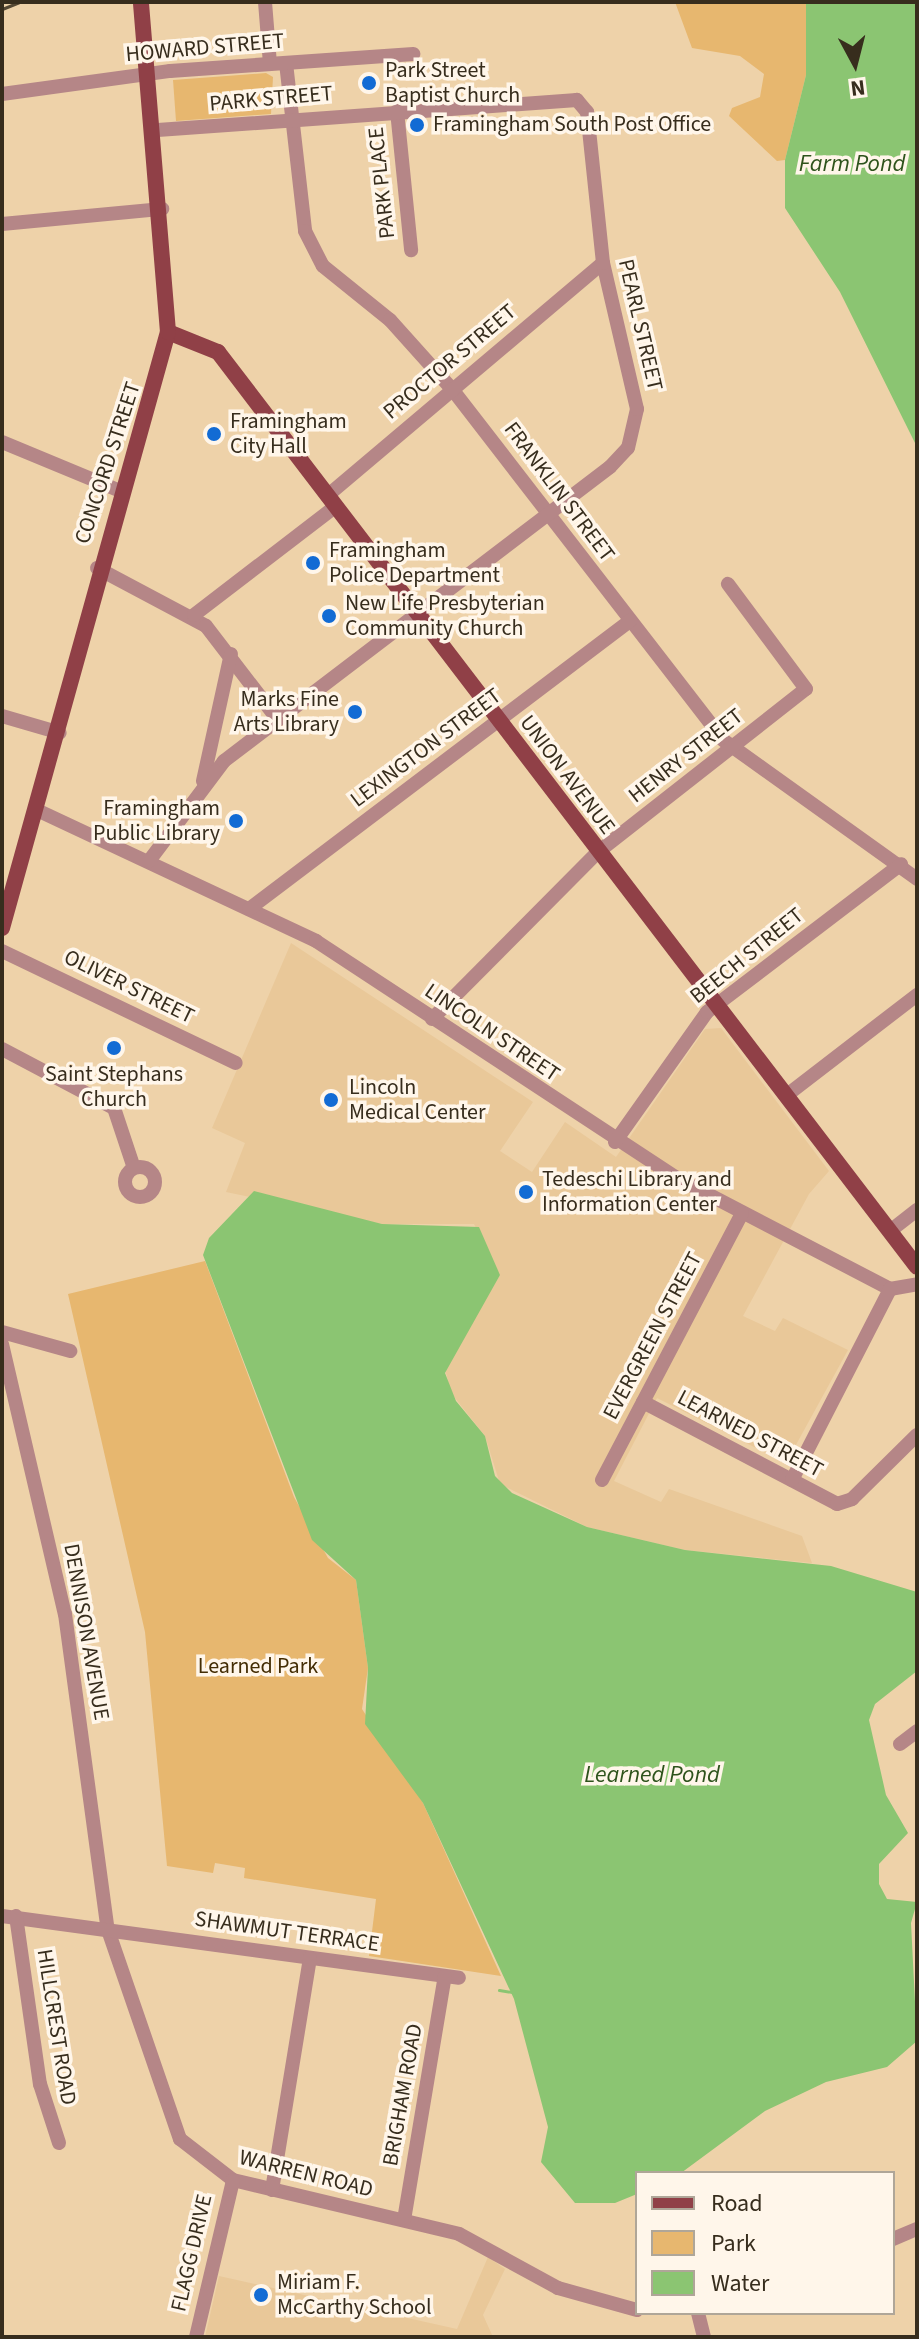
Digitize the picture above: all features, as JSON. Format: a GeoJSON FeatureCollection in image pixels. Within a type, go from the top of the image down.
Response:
{"type":"FeatureCollection","features":[{"type":"Feature","properties":{"kind":"main road","name":"CONCORD STREET"},"geometry":{"type":"LineString","coordinates":[[2,928],[60,733],[97,568],[123,492],[168,332],[162,209],[141,2]]}},
{"type":"Feature","properties":{"kind":"main road","name":"UNION AVENUE"},"geometry":{"type":"LineString","coordinates":[[168,332],[218,352],[917,1267]]}},
{"type":"Feature","properties":{"kind":"street"},"geometry":{"type":"LineString","coordinates":[[265,2],[270,64]]}},
{"type":"Feature","properties":{"kind":"street","name":"HOWARD STREET"},"geometry":{"type":"LineString","coordinates":[[2,94],[149,74],[413,54]]}},
{"type":"Feature","properties":{"kind":"street","name":"FRANKLIN STREET"},"geometry":{"type":"LineString","coordinates":[[286,63],[313,250],[452,389],[630,621],[733,748],[901,864],[917,879]]}},
{"type":"Feature","properties":{"kind":"street","name":"PARK STREET"},"geometry":{"type":"LineString","coordinates":[[154,130],[570,98],[581,103]]}},
{"type":"Feature","properties":{"kind":"street","name":"PEARL STREET"},"geometry":{"type":"LineString","coordinates":[[149,861],[202,785],[278,720],[610,467],[633,435],[635,395],[603,263],[581,103]]}},
{"type":"Feature","properties":{"kind":"street","name":"PARK PLACE"},"geometry":{"type":"LineString","coordinates":[[397,111],[411,250]]}},
{"type":"Feature","properties":{"kind":"street"},"geometry":{"type":"LineString","coordinates":[[2,224],[162,209]]}},
{"type":"Feature","properties":{"kind":"street","name":"PROCTOR STREET"},"geometry":{"type":"LineString","coordinates":[[194,615],[249,573],[331,502],[452,389],[603,263]]}},
{"type":"Feature","properties":{"kind":"street"},"geometry":{"type":"LineString","coordinates":[[2,442],[123,492]]}},
{"type":"Feature","properties":{"kind":"street"},"geometry":{"type":"LineString","coordinates":[[97,568],[194,615],[231,654],[278,720]]}},
{"type":"Feature","properties":{"kind":"street","name":"HENRY STREET"},"geometry":{"type":"LineString","coordinates":[[432,1019],[598,852],[806,689],[728,584]]}},
{"type":"Feature","properties":{"kind":"street","name":"LEXINGTON STREET"},"geometry":{"type":"LineString","coordinates":[[249,909],[630,621]]}},
{"type":"Feature","properties":{"kind":"street"},"geometry":{"type":"LineString","coordinates":[[202,785],[231,654]]}},
{"type":"Feature","properties":{"kind":"street"},"geometry":{"type":"LineString","coordinates":[[2,716],[60,733]]}},
{"type":"Feature","properties":{"kind":"street","name":"LINCOLN STREET"},"geometry":{"type":"LineString","coordinates":[[39,811],[149,861],[333,952],[615,1142],[742,1213],[890,1289]]}},
{"type":"Feature","properties":{"kind":"street","name":"BEECH STREET"},"geometry":{"type":"LineString","coordinates":[[615,1142],[716,1004],[901,864]]}},
{"type":"Feature","properties":{"kind":"street","name":"OLIVER STREET"},"geometry":{"type":"LineString","coordinates":[[2,951],[236,1063]]}},
{"type":"Feature","properties":{"kind":"street"},"geometry":{"type":"LineString","coordinates":[[787,1095],[917,995]]}},
{"type":"Feature","properties":{"kind":"street"},"geometry":{"type":"LineString","coordinates":[[2,1049],[114,1108],[134,1168]]}},
{"type":"Feature","properties":{"kind":"street"},"geometry":{"type":"LineString","coordinates":[[890,1231],[917,1210]]}},
{"type":"Feature","properties":{"kind":"street","name":"EVERGREEN STREET"},"geometry":{"type":"LineString","coordinates":[[602,1480],[742,1213]]}},
{"type":"Feature","properties":{"kind":"street"},"geometry":{"type":"LineString","coordinates":[[792,1480],[890,1289],[917,1284]]}},
{"type":"Feature","properties":{"kind":"street"},"geometry":{"type":"LineString","coordinates":[[2,1332],[70,1351]]}},
{"type":"Feature","properties":{"kind":"street","name":"DENNISON AVENUE"},"geometry":{"type":"LineString","coordinates":[[2,1344],[65,1614],[108,1930]]}},
{"type":"Feature","properties":{"kind":"street","name":"LEARNED STREET"},"geometry":{"type":"LineString","coordinates":[[643,1402],[837,1504],[852,1499],[917,1435]]}},
{"type":"Feature","properties":{"kind":"street"},"geometry":{"type":"LineString","coordinates":[[900,1744],[917,1731]]}},
{"type":"Feature","properties":{"kind":"street","name":"SHAWMUT TERRACE"},"geometry":{"type":"LineString","coordinates":[[9,1916],[452,1977]]}},
{"type":"Feature","properties":{"kind":"street","name":"HILLCREST ROAD"},"geometry":{"type":"LineString","coordinates":[[9,1916],[40,2084],[59,2143]]}},
{"type":"Feature","properties":{"kind":"street","name":"WARREN ROAD"},"geometry":{"type":"LineString","coordinates":[[108,1930],[173,2127],[195,2157],[233,2180],[475,2239],[572,2294],[635,2310]]}},
{"type":"Feature","properties":{"kind":"street"},"geometry":{"type":"LineString","coordinates":[[272,2190],[310,1958]]}},
{"type":"Feature","properties":{"kind":"street","name":"BRIGHAM ROAD"},"geometry":{"type":"LineString","coordinates":[[404,2220],[452,1977]]}},
{"type":"Feature","properties":{"kind":"street","name":"FLAGG DRIVE"},"geometry":{"type":"LineString","coordinates":[[196,2337],[233,2180]]}},
{"type":"Feature","properties":{"kind":"street"},"geometry":{"type":"LineString","coordinates":[[895,2238],[917,2229]]}},
{"type":"Feature","properties":{"kind":"street"},"geometry":{"type":"LineString","coordinates":[[698,2315],[704,2337]]}},
{"type":"Feature","properties":{"kind":"shaded area"},"geometry":{"type":"Polygon","coordinates":[[[291,943],[533,1102],[500,1151],[532,1172],[565,1122],[616,1157],[705,1029],[721,1028],[829,1171],[809,1194],[743,1316],[775,1331],[783,1318],[848,1350],[786,1463],[657,1398],[614,1481],[661,1502],[669,1489],[802,1536],[812,1563],[685,1550],[587,1527],[500,1484],[485,1436],[451,1393],[444,1365],[500,1275],[474,1224],[382,1224],[226,1192],[245,1143],[212,1128],[291,943]]]}},
{"type":"Feature","properties":{"kind":"shaded area","name":"Miriam F. McCarthy School"},"geometry":{"type":"Polygon","coordinates":[[[488,2257],[505,2269],[483,2315],[493,2337],[205,2337],[219,2276],[457,2329],[488,2257]]]}},
{"type":"Feature","properties":{"kind":"green space"},"geometry":{"type":"Polygon","coordinates":[[[675,2],[806,2],[806,75],[785,160],[777,161],[729,116],[732,108],[760,97],[764,74],[740,56],[692,48],[675,2]]]}},
{"type":"Feature","properties":{"kind":"green space"},"geometry":{"type":"Polygon","coordinates":[[[266,73],[273,77],[271,114],[176,121],[173,80],[266,73]]]}},
{"type":"Feature","properties":{"kind":"green space","name":"Learned Park"},"geometry":{"type":"Polygon","coordinates":[[[205,1261],[294,1497],[328,1558],[356,1580],[368,1668],[362,1709],[423,1803],[501,1976],[369,1956],[376,1899],[244,1878],[245,1868],[215,1863],[213,1873],[167,1866],[145,1632],[68,1294],[205,1261]]]}},
{"type":"Feature","properties":{"kind":"water","name":"Farm Pond"},"geometry":{"type":"Polygon","coordinates":[[[806,2],[917,2],[917,447],[840,292],[785,208],[785,160],[806,75],[806,2]]]}},
{"type":"Feature","properties":{"kind":"water","name":"Learned Pond"},"geometry":{"type":"Polygon","coordinates":[[[254,1191],[382,1224],[479,1227],[500,1275],[445,1373],[456,1401],[485,1436],[495,1476],[512,1493],[587,1527],[685,1550],[831,1566],[917,1592],[917,1671],[875,1704],[869,1720],[886,1795],[908,1833],[879,1864],[879,1884],[887,1899],[917,1902],[911,1923],[917,2041],[887,2067],[826,2082],[765,2111],[684,2171],[635,2171],[635,2195],[615,2203],[575,2203],[541,2162],[548,2127],[514,1999],[423,1803],[365,1724],[368,1668],[356,1580],[312,1540],[203,1255],[209,1238],[254,1191]]]}},
{"type":"Feature","properties":{"kind":"waterway"},"geometry":{"type":"LineString","coordinates":[[499,1990],[511,1992]]}},
{"type":"Feature","properties":{"kind":"railway"},"geometry":{"type":"LineString","coordinates":[[2,9],[19,2]]}},
{"type":"Feature","properties":{"kind":"place","name":"Park Street Baptist Church"},"geometry":{"type":"Point","coordinates":[369,83]}},
{"type":"Feature","properties":{"kind":"place","name":"Framingham South Post Office"},"geometry":{"type":"Point","coordinates":[417,125]}},
{"type":"Feature","properties":{"kind":"place","name":"Framingham City Hall"},"geometry":{"type":"Point","coordinates":[214,434]}},
{"type":"Feature","properties":{"kind":"place","name":"Framingham Police Department"},"geometry":{"type":"Point","coordinates":[313,563]}},
{"type":"Feature","properties":{"kind":"place","name":"New Life Presbyterian Community Church"},"geometry":{"type":"Point","coordinates":[329,616]}},
{"type":"Feature","properties":{"kind":"place","name":"Marks Fine Arts Library"},"geometry":{"type":"Point","coordinates":[355,712]}},
{"type":"Feature","properties":{"kind":"place","name":"Framingham Public Library"},"geometry":{"type":"Point","coordinates":[236,821]}},
{"type":"Feature","properties":{"kind":"place","name":"Saint Stephans Church"},"geometry":{"type":"Point","coordinates":[114,1048]}},
{"type":"Feature","properties":{"kind":"place","name":"Lincoln Medical Center"},"geometry":{"type":"Point","coordinates":[331,1100]}},
{"type":"Feature","properties":{"kind":"place","name":"Tedeschi Library and Information Center"},"geometry":{"type":"Point","coordinates":[526,1192]}},
{"type":"Feature","properties":{"kind":"place","name":"Miriam F. McCarthy School"},"geometry":{"type":"Point","coordinates":[261,2295]}}]}
